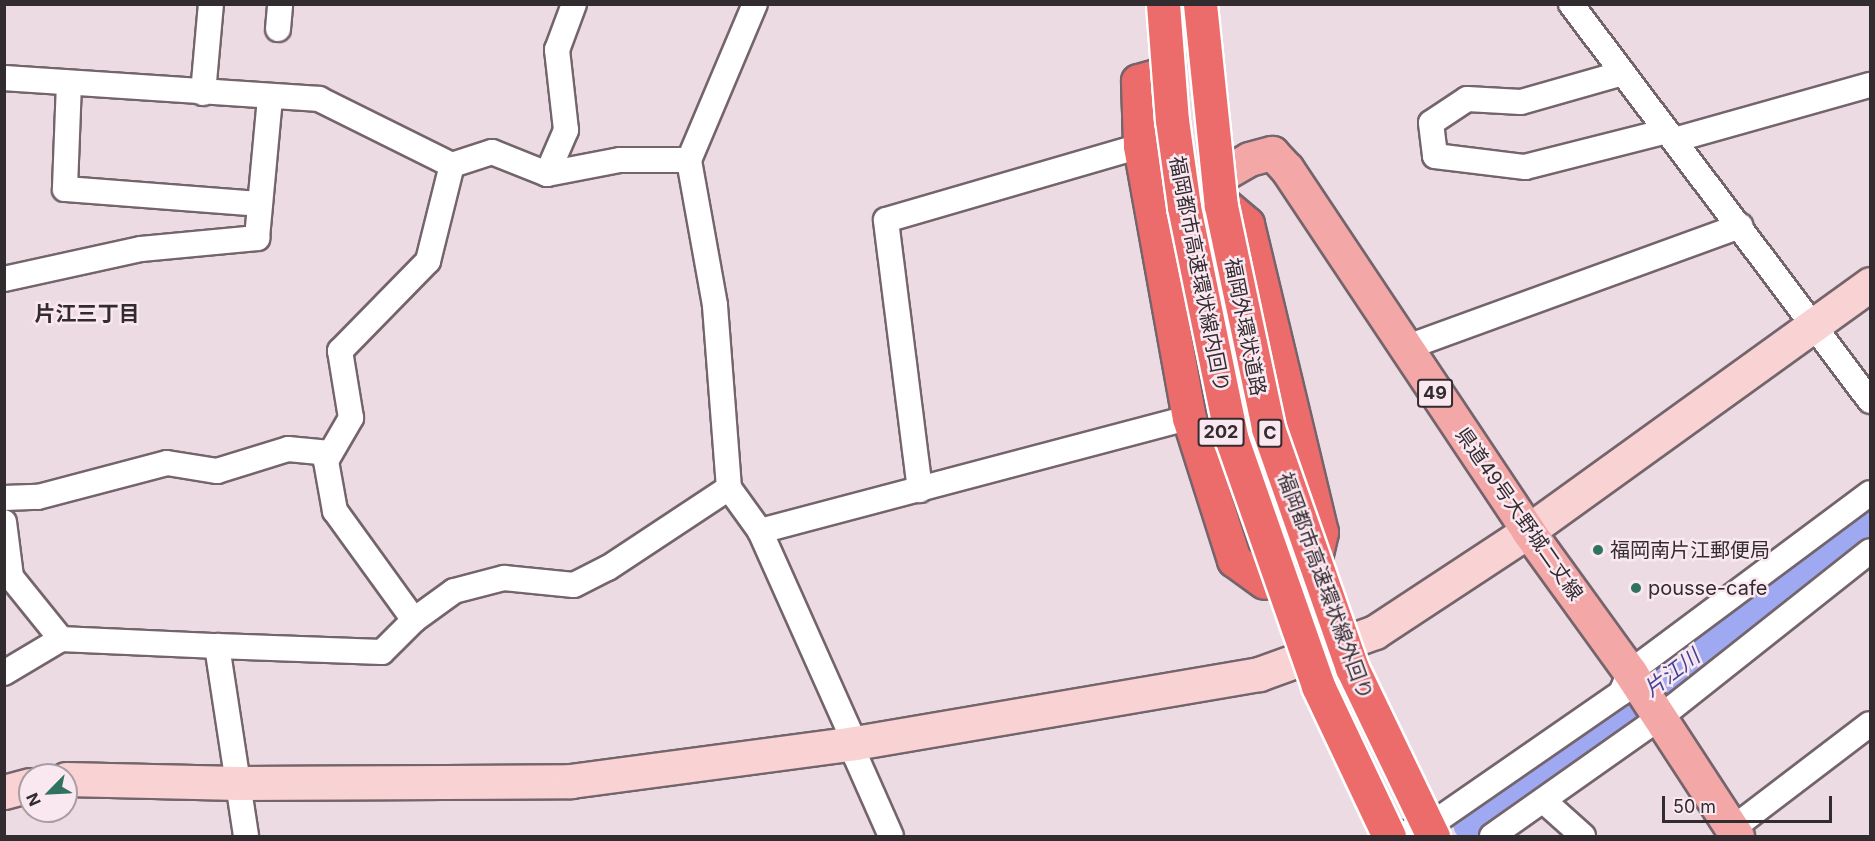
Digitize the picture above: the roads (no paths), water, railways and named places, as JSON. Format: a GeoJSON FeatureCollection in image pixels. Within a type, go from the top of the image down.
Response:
{"type":"FeatureCollection","features":[{"type":"Feature","properties":{"kind":"highway","name":"202"},"geometry":{"type":"LineString","coordinates":[[1157,4],[1159,75],[1177,234],[1212,403],[1264,582],[1295,662],[1372,837]]}},
{"type":"Feature","properties":{"kind":"highway","name":"福岡都市高速環状線内回り"},"geometry":{"type":"LineString","coordinates":[[1163,4],[1172,120],[1184,207],[1232,440],[1318,686],[1389,837]]}},
{"type":"Feature","properties":{"kind":"highway","name":"福岡外環状道路"},"geometry":{"type":"LineString","coordinates":[[1199,4],[1219,189],[1255,387],[1311,574],[1341,646],[1428,834]]}},
{"type":"Feature","properties":{"kind":"highway","name":"福岡都市高速環状線外回り"},"geometry":{"type":"LineString","coordinates":[[1199,4],[1221,206],[1268,428],[1352,668],[1428,834]]}},
{"type":"Feature","properties":{"kind":"highway"},"geometry":{"type":"LineString","coordinates":[[1159,75],[1138,81],[1140,146],[1189,418],[1234,560],[1264,582]]}},
{"type":"Feature","properties":{"kind":"main road","name":"県道49号大野城二丈線"},"geometry":{"type":"LineString","coordinates":[[1219,189],[1249,159],[1272,153],[1287,169],[1528,531],[1632,676],[1735,833]]}},
{"type":"Feature","properties":{"kind":"street"},"geometry":{"type":"LineString","coordinates":[[203,93],[211,4]]}},
{"type":"Feature","properties":{"kind":"street"},"geometry":{"type":"LineString","coordinates":[[278,29],[280,4]]}},
{"type":"Feature","properties":{"kind":"street"},"geometry":{"type":"LineString","coordinates":[[547,174],[566,130],[558,50],[574,4]]}},
{"type":"Feature","properties":{"kind":"street"},"geometry":{"type":"LineString","coordinates":[[755,4],[688,160],[715,305],[729,488],[760,531],[855,743],[856,757],[891,837]]}},
{"type":"Feature","properties":{"kind":"street"},"geometry":{"type":"LineString","coordinates":[[1582,8],[1623,73],[1870,401]]}},
{"type":"Feature","properties":{"kind":"street"},"geometry":{"type":"LineString","coordinates":[[1623,73],[1521,102],[1467,99],[1431,123],[1435,156],[1525,167],[1671,135],[1870,85]]}},
{"type":"Feature","properties":{"kind":"street"},"geometry":{"type":"LineString","coordinates":[[4,78],[270,98],[319,99],[452,165],[492,152],[547,174],[620,160],[688,160]]}},
{"type":"Feature","properties":{"kind":"street"},"geometry":{"type":"LineString","coordinates":[[69,83],[65,189],[260,204]]}},
{"type":"Feature","properties":{"kind":"street"},"geometry":{"type":"LineString","coordinates":[[6,285],[141,249],[257,238],[270,98]]}},
{"type":"Feature","properties":{"kind":"street"},"geometry":{"type":"LineString","coordinates":[[920,490],[886,219],[1140,146]]}},
{"type":"Feature","properties":{"kind":"street"},"geometry":{"type":"LineString","coordinates":[[414,620],[335,511],[326,461],[351,418],[340,351],[428,261],[452,165]]}},
{"type":"Feature","properties":{"kind":"street"},"geometry":{"type":"LineString","coordinates":[[1405,348],[1740,226]]}},
{"type":"Feature","properties":{"kind":"street"},"geometry":{"type":"LineString","coordinates":[[78,779],[238,783],[571,781],[855,743],[1259,674],[1375,632],[1528,531],[1814,327],[1870,284]]}},
{"type":"Feature","properties":{"kind":"street"},"geometry":{"type":"LineString","coordinates":[[760,531],[1189,418]]}},
{"type":"Feature","properties":{"kind":"street"},"geometry":{"type":"LineString","coordinates":[[4,498],[38,497],[167,463],[217,471],[288,449],[330,453]]}},
{"type":"Feature","properties":{"kind":"street"},"geometry":{"type":"LineString","coordinates":[[4,673],[61,639],[382,652],[414,620],[454,591],[504,578],[574,585],[608,568],[729,488]]}},
{"type":"Feature","properties":{"kind":"street"},"geometry":{"type":"LineString","coordinates":[[1383,837],[1428,834],[1621,693],[1632,676],[1870,493]]}},
{"type":"Feature","properties":{"kind":"street"},"geometry":{"type":"LineString","coordinates":[[4,522],[11,577],[61,639]]}},
{"type":"Feature","properties":{"kind":"street"},"geometry":{"type":"LineString","coordinates":[[1492,837],[1545,802],[1655,714],[1870,552]]}},
{"type":"Feature","properties":{"kind":"street"},"geometry":{"type":"LineString","coordinates":[[217,646],[246,837]]}},
{"type":"Feature","properties":{"kind":"street"},"geometry":{"type":"LineString","coordinates":[[1735,833],[1870,724]]}},
{"type":"Feature","properties":{"kind":"street"},"geometry":{"type":"LineString","coordinates":[[1545,802],[1583,837]]}},
{"type":"Feature","properties":{"kind":"waterway","name":"片江川"},"geometry":{"type":"LineString","coordinates":[[1473,823],[1870,523]]}},
{"type":"Feature","properties":{"kind":"place","name":"福岡南片江郵便局"},"geometry":{"type":"Point","coordinates":[1598,550]}},
{"type":"Feature","properties":{"kind":"place","name":"pousse-cafe"},"geometry":{"type":"Point","coordinates":[1636,588]}},
{"type":"Feature","properties":{"kind":"district","name":"片江三丁目"},"geometry":{"type":"Point","coordinates":[87,314]}}]}
